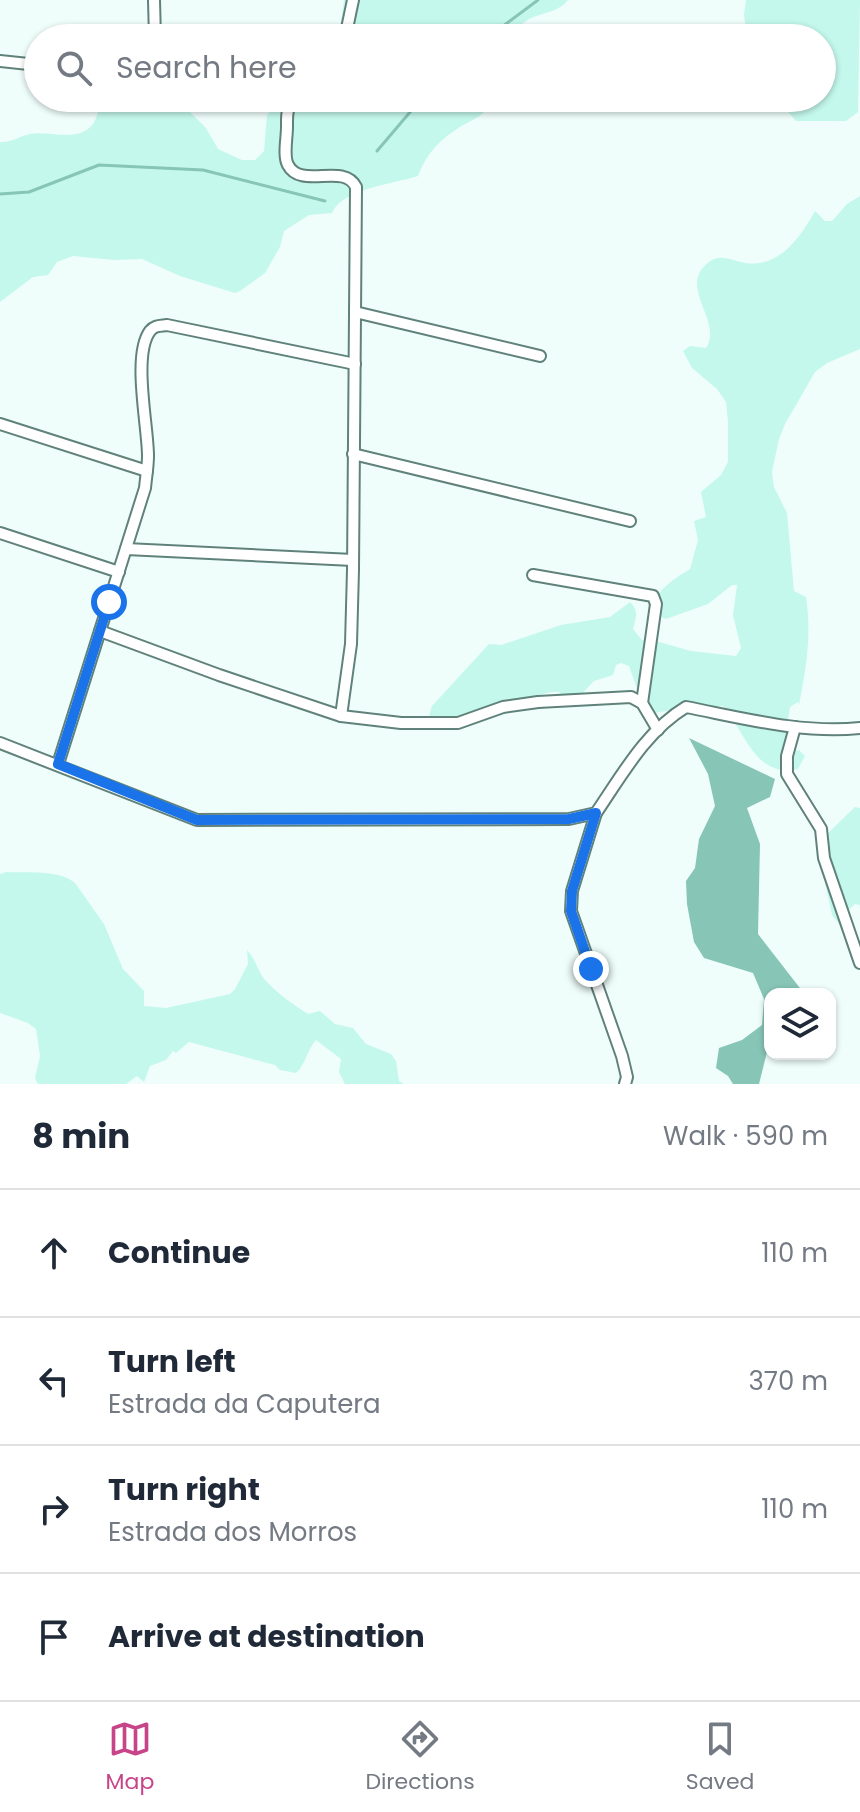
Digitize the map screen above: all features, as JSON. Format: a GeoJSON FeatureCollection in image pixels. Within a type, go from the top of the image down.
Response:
{"type":"FeatureCollection","features":[{"type":"Feature","properties":{"kind":"street"},"geometry":{"type":"LineString","coordinates":[[154,0],[155,24]]}},
{"type":"Feature","properties":{"kind":"street"},"geometry":{"type":"LineString","coordinates":[[348,24],[353,0]]}},
{"type":"Feature","properties":{"kind":"street"},"geometry":{"type":"LineString","coordinates":[[0,61],[24,64]]}},
{"type":"Feature","properties":{"kind":"street"},"geometry":{"type":"LineString","coordinates":[[287,112],[287,163],[293,171],[304,175],[346,177],[353,180],[356,187],[351,644],[341,716]]}},
{"type":"Feature","properties":{"kind":"street"},"geometry":{"type":"LineString","coordinates":[[355,312],[540,356]]}},
{"type":"Feature","properties":{"kind":"street"},"geometry":{"type":"LineString","coordinates":[[58,764],[145,488],[148,457],[141,373],[144,344],[149,332],[156,326],[176,327],[355,364]]}},
{"type":"Feature","properties":{"kind":"street"},"geometry":{"type":"LineString","coordinates":[[0,424],[147,471]]}},
{"type":"Feature","properties":{"kind":"street"},"geometry":{"type":"LineString","coordinates":[[353,454],[630,521]]}},
{"type":"Feature","properties":{"kind":"street"},"geometry":{"type":"LineString","coordinates":[[0,533],[119,572]]}},
{"type":"Feature","properties":{"kind":"street"},"geometry":{"type":"LineString","coordinates":[[126,549],[353,560]]}},
{"type":"Feature","properties":{"kind":"street"},"geometry":{"type":"LineString","coordinates":[[533,575],[653,596],[656,604],[642,703]]}},
{"type":"Feature","properties":{"kind":"street"},"geometry":{"type":"LineString","coordinates":[[100,631],[341,716],[430,725],[458,723],[503,707],[538,702],[631,697],[642,703],[658,730]]}},
{"type":"Feature","properties":{"kind":"street"},"geometry":{"type":"LineString","coordinates":[[625,1084],[627,1077],[622,1056],[571,911],[572,891],[596,813],[636,754],[669,717],[686,707],[795,727],[829,730],[860,728]]}},
{"type":"Feature","properties":{"kind":"street"},"geometry":{"type":"LineString","coordinates":[[795,727],[787,756],[787,774],[821,829],[824,858],[860,963]]}},
{"type":"Feature","properties":{"kind":"street"},"geometry":{"type":"LineString","coordinates":[[0,743],[197,820],[569,819],[596,813]]}},
{"type":"Feature","properties":{"kind":"shaded area"},"geometry":{"type":"Polygon","coordinates":[[[344,0],[568,0],[555,10],[522,24],[341,22],[344,0]]]}},
{"type":"Feature","properties":{"kind":"shaded area"},"geometry":{"type":"Polygon","coordinates":[[[746,0],[860,0],[858,112],[846,121],[796,121],[788,112],[836,112],[836,24],[745,24],[746,0]]]}},
{"type":"Feature","properties":{"kind":"shaded area"},"geometry":{"type":"Polygon","coordinates":[[[98,112],[190,112],[206,128],[218,149],[242,160],[255,160],[264,151],[267,115],[270,112],[483,112],[440,142],[418,176],[369,188],[346,198],[332,213],[309,215],[284,231],[280,247],[265,273],[235,293],[180,276],[142,259],[73,256],[57,262],[48,275],[33,277],[0,302],[0,142],[38,133],[71,135],[86,130],[94,123],[98,112]]]}},
{"type":"Feature","properties":{"kind":"shaded area"},"geometry":{"type":"Polygon","coordinates":[[[860,196],[860,349],[827,363],[815,372],[785,424],[772,472],[774,487],[787,513],[794,591],[806,597],[808,611],[804,678],[799,705],[798,702],[790,707],[784,749],[786,754],[799,750],[805,756],[798,769],[783,770],[761,760],[723,706],[687,707],[655,713],[643,706],[629,666],[621,663],[616,665],[613,675],[594,681],[578,698],[568,699],[559,692],[552,692],[490,706],[452,719],[429,716],[432,706],[489,644],[501,645],[561,625],[610,617],[630,602],[636,611],[633,629],[642,640],[691,651],[736,656],[741,648],[733,615],[737,585],[732,585],[708,604],[666,619],[652,604],[664,588],[690,569],[698,540],[694,521],[706,517],[701,492],[721,475],[728,462],[726,402],[717,389],[692,368],[683,351],[690,346],[706,348],[710,338],[697,282],[700,272],[713,259],[757,263],[778,256],[795,241],[815,211],[825,221],[832,221],[847,204],[860,196]]]}},
{"type":"Feature","properties":{"kind":"shaded area"},"geometry":{"type":"Polygon","coordinates":[[[689,738],[775,779],[770,797],[747,808],[760,844],[758,934],[800,988],[764,988],[764,999],[753,973],[704,958],[694,942],[686,881],[695,868],[699,839],[715,806],[708,774],[689,738]]]}},
{"type":"Feature","properties":{"kind":"shaded area"},"geometry":{"type":"Polygon","coordinates":[[[855,807],[860,808],[860,905],[855,904],[846,912],[844,930],[832,915],[819,855],[822,839],[855,807]]]}},
{"type":"Feature","properties":{"kind":"shaded area"},"geometry":{"type":"Polygon","coordinates":[[[0,874],[51,874],[75,883],[104,924],[123,969],[144,991],[144,1006],[166,1008],[230,994],[248,964],[247,950],[264,978],[292,1003],[308,1014],[320,1011],[335,1024],[353,1028],[366,1044],[391,1054],[396,1061],[399,1081],[404,1084],[345,1084],[339,1072],[341,1059],[316,1040],[296,1073],[189,1042],[176,1053],[173,1051],[166,1060],[150,1066],[144,1082],[137,1076],[126,1084],[38,1084],[35,1078],[40,1056],[36,1029],[0,1013],[0,874]]]}},
{"type":"Feature","properties":{"kind":"shaded area"},"geometry":{"type":"Polygon","coordinates":[[[764,999],[765,1060],[759,1084],[733,1084],[716,1068],[719,1048],[742,1040],[762,1025],[764,999]]]}},
{"type":"Feature","properties":{"kind":"waterway"},"geometry":{"type":"LineString","coordinates":[[506,24],[538,0]]}},
{"type":"Feature","properties":{"kind":"waterway"},"geometry":{"type":"LineString","coordinates":[[377,151],[410,112]]}},
{"type":"Feature","properties":{"kind":"waterway"},"geometry":{"type":"LineString","coordinates":[[0,194],[29,192],[99,165],[203,170],[325,201]]}},
{"type":"Feature","properties":{"kind":"route"},"geometry":{"type":"LineString","coordinates":[[109,602],[58,764],[197,820],[569,819],[596,813],[572,891],[571,911],[591,969]]}}]}
